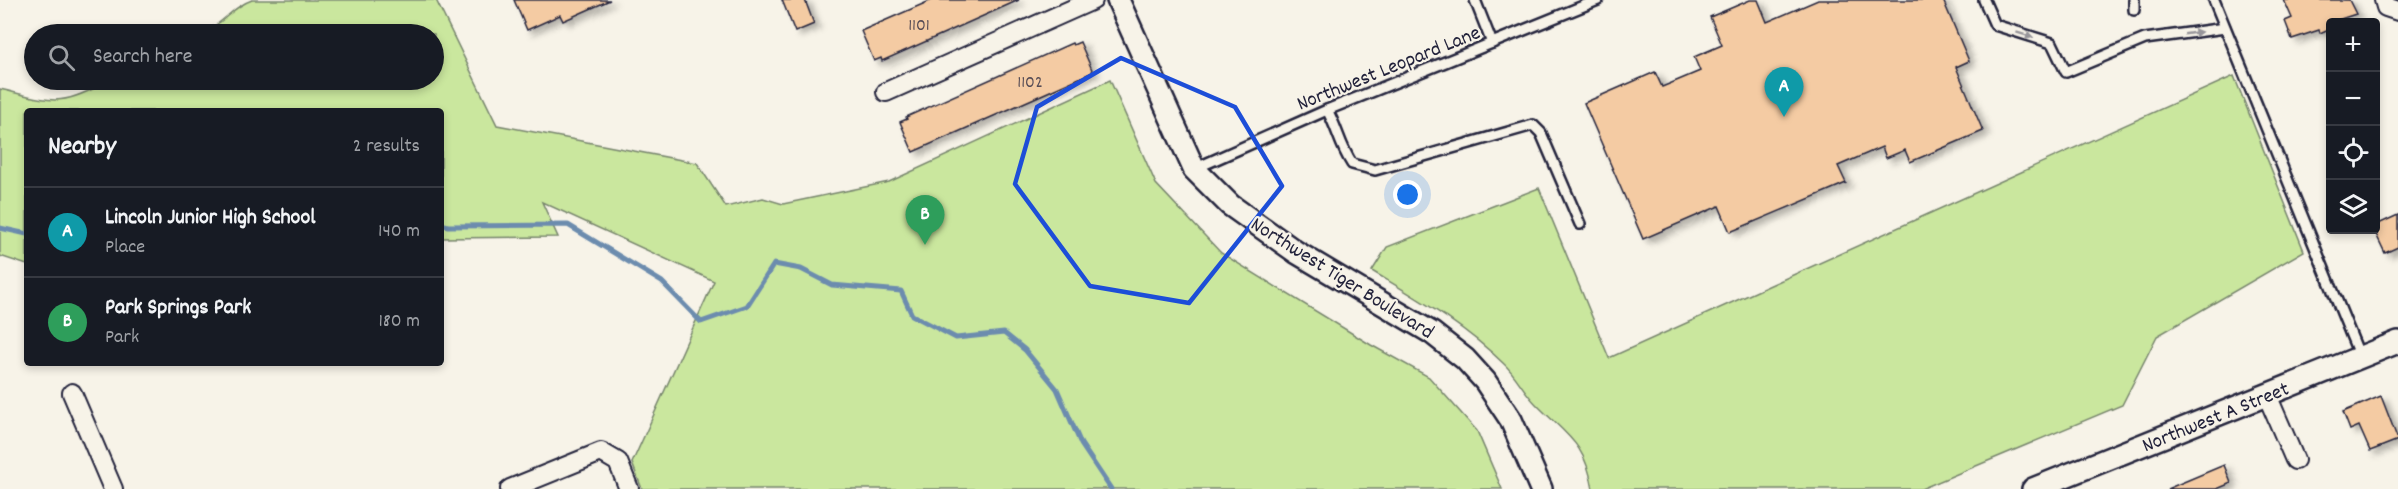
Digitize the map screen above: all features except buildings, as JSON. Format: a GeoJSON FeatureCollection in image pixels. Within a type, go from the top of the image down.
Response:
{"type":"FeatureCollection","features":[{"type":"Feature","properties":{"kind":"street"},"geometry":{"type":"LineString","coordinates":[[886,92],[1093,0]]}},
{"type":"Feature","properties":{"kind":"street","name":"Northwest Tiger Boulevard"},"geometry":{"type":"LineString","coordinates":[[1118,0],[1194,169],[1230,205],[1296,252],[1432,333],[1465,359],[1485,381],[1511,420],[1540,489]]}},
{"type":"Feature","properties":{"kind":"street"},"geometry":{"type":"LineString","coordinates":[[2384,0],[2386,7],[2398,11]]}},
{"type":"Feature","properties":{"kind":"street","name":"Northwest A Street"},"geometry":{"type":"LineString","coordinates":[[2033,489],[2398,342]]}},
{"type":"Feature","properties":{"kind":"street"},"geometry":{"type":"LineString","coordinates":[[72,393],[113,489]]}},
{"type":"Feature","properties":{"kind":"street"},"geometry":{"type":"LineString","coordinates":[[2267,395],[2295,460]]}},
{"type":"Feature","properties":{"kind":"street"},"geometry":{"type":"LineString","coordinates":[[510,489],[600,453],[618,462],[629,489]]}},
{"type":"Feature","properties":{"kind":"lane"},"geometry":{"type":"LineString","coordinates":[[1475,0],[1492,43]]}},
{"type":"Feature","properties":{"kind":"lane"},"geometry":{"type":"LineString","coordinates":[[1984,0],[1995,26],[2052,43],[2066,72],[2145,39],[2225,28]]}},
{"type":"Feature","properties":{"kind":"lane"},"geometry":{"type":"LineString","coordinates":[[2133,0],[2134,10]]}},
{"type":"Feature","properties":{"kind":"lane"},"geometry":{"type":"LineString","coordinates":[[2214,0],[2360,357]]}},
{"type":"Feature","properties":{"kind":"lane","name":"Northwest Leopard Lane"},"geometry":{"type":"LineString","coordinates":[[1194,169],[1327,110],[1592,1]]}},
{"type":"Feature","properties":{"kind":"lane"},"geometry":{"type":"LineString","coordinates":[[1327,110],[1334,121],[1339,145],[1352,164],[1375,170],[1533,124],[1541,133],[1580,224]]}},
{"type":"Feature","properties":{"kind":"highlighted area"},"geometry":{"type":"Polygon","coordinates":[[[1121,58],[1235,107],[1282,186],[1189,303],[1090,286],[1015,184],[1037,107],[1121,58]]]}},
{"type":"Feature","properties":{"kind":"green space"},"geometry":{"type":"Polygon","coordinates":[[[252,0],[436,0],[497,125],[697,163],[726,207],[763,198],[783,204],[889,182],[1110,80],[1156,184],[1221,253],[1371,345],[1429,377],[1477,431],[1502,489],[642,489],[632,463],[714,281],[542,202],[558,237],[444,238],[444,108],[24,108],[24,264],[0,256],[0,89],[56,100],[67,99],[91,90],[444,90],[444,24],[217,24],[244,3],[252,0]]]}},
{"type":"Feature","properties":{"kind":"green space"},"geometry":{"type":"Polygon","coordinates":[[[2234,76],[2304,251],[2157,336],[2122,405],[1921,489],[1593,489],[1590,473],[1580,450],[1532,399],[1504,364],[1457,325],[1372,271],[1387,247],[1539,188],[1609,358],[2234,76]]]}},
{"type":"Feature","properties":{"kind":"waterway"},"geometry":{"type":"LineString","coordinates":[[444,225],[568,225],[662,282],[701,322],[747,306],[774,264],[801,269],[832,285],[901,291],[912,315],[956,338],[1004,333],[1025,350],[1057,389],[1081,444],[1111,489]]}},
{"type":"Feature","properties":{"kind":"waterway"},"geometry":{"type":"LineString","coordinates":[[0,228],[24,233]]}},
{"type":"Feature","properties":{"kind":"place","name":"Lincoln Junior High School"},"geometry":{"type":"Point","coordinates":[1784,117]}},
{"type":"Feature","properties":{"kind":"place","name":"Park Springs Park"},"geometry":{"type":"Point","coordinates":[925,245]}}]}
